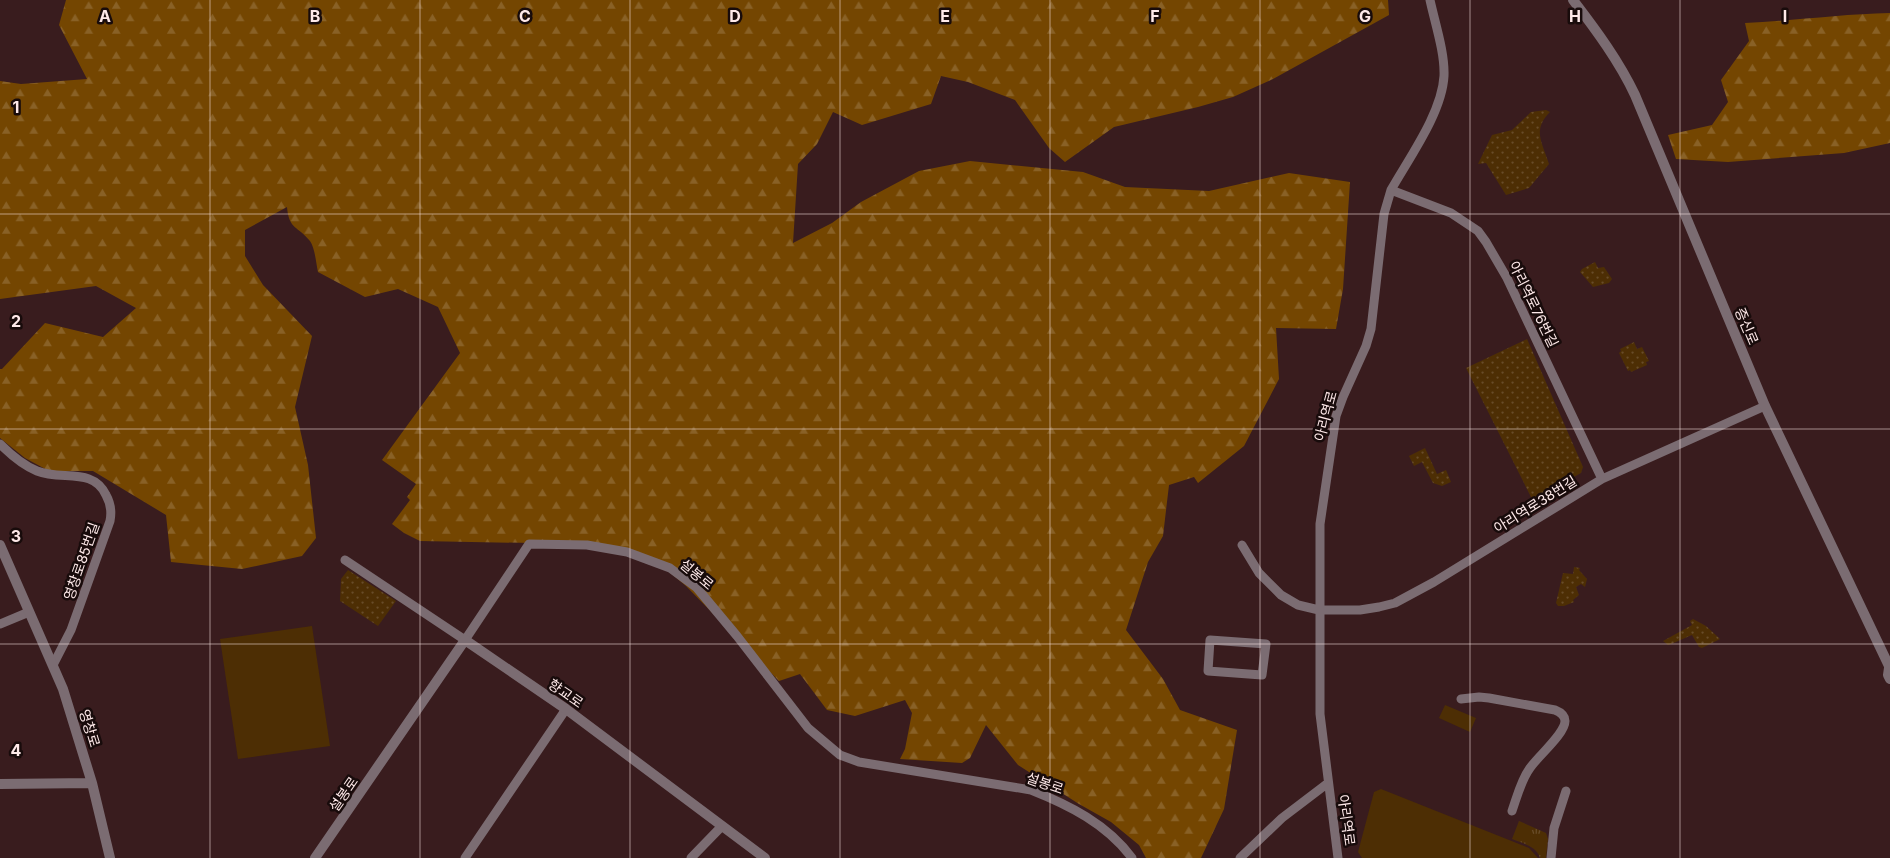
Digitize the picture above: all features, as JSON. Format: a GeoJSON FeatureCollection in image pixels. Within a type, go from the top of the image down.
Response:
{"type":"FeatureCollection","features":[{"type":"Feature","properties":{"kind":"street","name":"아리역로"},"geometry":{"type":"LineString","coordinates":[[1338,858],[1320,714],[1320,524],[1333,432],[1343,397],[1366,346],[1371,329],[1384,214],[1391,190],[1431,120],[1442,90],[1443,60],[1430,0]]}},
{"type":"Feature","properties":{"kind":"street","name":"증신로"},"geometry":{"type":"LineString","coordinates":[[1573,0],[1626,74],[1636,95],[1765,406],[1890,668],[1888,675],[1890,679]]}},
{"type":"Feature","properties":{"kind":"street","name":"아리역로76번길"},"geometry":{"type":"LineString","coordinates":[[1391,190],[1451,213],[1478,231],[1507,278],[1602,479]]}},
{"type":"Feature","properties":{"kind":"street","name":"아리역로38번길"},"geometry":{"type":"LineString","coordinates":[[1242,545],[1259,573],[1281,595],[1298,605],[1319,610],[1360,610],[1395,603],[1410,596],[1602,479],[1765,406]]}},
{"type":"Feature","properties":{"kind":"street","name":"영창로85번길"},"geometry":{"type":"LineString","coordinates":[[0,444],[16,459],[39,472],[53,475],[86,476],[96,481],[103,488],[110,504],[110,521],[72,630],[53,665]]}},
{"type":"Feature","properties":{"kind":"street","name":"설봉로"},"geometry":{"type":"LineString","coordinates":[[315,858],[529,544],[587,545],[627,552],[670,568],[697,588],[737,636],[808,728],[840,755],[859,762],[1031,790],[1056,800],[1101,826],[1132,858]]}},
{"type":"Feature","properties":{"kind":"street","name":"영창로"},"geometry":{"type":"LineString","coordinates":[[0,545],[63,690],[92,783],[110,858]]}},
{"type":"Feature","properties":{"kind":"street","name":"향교로"},"geometry":{"type":"LineString","coordinates":[[345,560],[566,709],[766,858]]}},
{"type":"Feature","properties":{"kind":"street"},"geometry":{"type":"LineString","coordinates":[[0,624],[30,612]]}},
{"type":"Feature","properties":{"kind":"street"},"geometry":{"type":"LineString","coordinates":[[1210,640],[1266,644],[1262,675],[1208,671],[1210,640]]}},
{"type":"Feature","properties":{"kind":"street"},"geometry":{"type":"LineString","coordinates":[[1461,699],[1490,698],[1556,710],[1564,717],[1564,725],[1560,733],[1528,770],[1512,811]]}},
{"type":"Feature","properties":{"kind":"street"},"geometry":{"type":"LineString","coordinates":[[465,858],[566,709]]}},
{"type":"Feature","properties":{"kind":"street"},"geometry":{"type":"LineString","coordinates":[[0,784],[92,783]]}},
{"type":"Feature","properties":{"kind":"street"},"geometry":{"type":"LineString","coordinates":[[1240,858],[1282,818],[1328,783]]}},
{"type":"Feature","properties":{"kind":"street"},"geometry":{"type":"LineString","coordinates":[[1551,858],[1554,828],[1566,791]]}},
{"type":"Feature","properties":{"kind":"street"},"geometry":{"type":"LineString","coordinates":[[690,858],[722,826]]}},
{"type":"Feature","properties":{"kind":"green space"},"geometry":{"type":"Polygon","coordinates":[[[66,0],[1388,0],[1389,15],[1273,79],[1233,97],[1114,127],[1065,162],[1049,148],[1015,100],[968,82],[941,76],[931,104],[862,125],[833,112],[817,144],[798,164],[793,243],[832,223],[861,202],[919,171],[970,161],[1083,172],[1125,187],[1209,191],[1289,173],[1350,182],[1343,289],[1336,329],[1276,328],[1279,379],[1244,446],[1198,483],[1194,477],[1169,485],[1163,536],[1148,562],[1126,630],[1163,679],[1180,710],[1237,730],[1224,809],[1201,858],[1146,858],[1139,845],[1111,822],[1018,765],[986,725],[970,758],[962,763],[900,759],[905,749],[912,713],[905,700],[855,716],[827,710],[800,674],[779,681],[686,586],[656,561],[586,544],[420,541],[404,533],[392,524],[410,500],[407,497],[416,484],[382,460],[460,353],[438,307],[398,289],[365,297],[318,272],[312,244],[292,224],[287,207],[245,230],[245,256],[263,285],[312,336],[295,407],[308,465],[316,538],[302,556],[242,569],[171,562],[166,515],[93,471],[49,471],[25,458],[0,438],[0,369],[45,323],[103,337],[136,308],[96,286],[0,299],[0,81],[21,84],[87,79],[59,25],[66,0]]]}},
{"type":"Feature","properties":{"kind":"green space"},"geometry":{"type":"Polygon","coordinates":[[[1890,13],[1890,143],[1844,153],[1728,162],[1676,159],[1668,135],[1712,125],[1728,102],[1721,80],[1749,41],[1745,23],[1890,13]]]}},
{"type":"Feature","properties":{"kind":"green space"},"geometry":{"type":"Polygon","coordinates":[[[1546,110],[1550,112],[1541,125],[1540,136],[1549,164],[1529,188],[1506,195],[1486,163],[1478,164],[1492,135],[1512,130],[1531,112],[1546,110]]]}},
{"type":"Feature","properties":{"kind":"green space"},"geometry":{"type":"Polygon","coordinates":[[[1595,262],[1598,268],[1604,267],[1612,279],[1609,283],[1593,287],[1580,272],[1595,262]]]}},
{"type":"Feature","properties":{"kind":"green space"},"geometry":{"type":"Polygon","coordinates":[[[1527,339],[1583,467],[1581,473],[1547,492],[1534,503],[1466,368],[1527,339]]]}},
{"type":"Feature","properties":{"kind":"green space"},"geometry":{"type":"Polygon","coordinates":[[[1634,342],[1637,349],[1642,347],[1649,361],[1646,362],[1647,365],[1631,372],[1630,370],[1628,371],[1619,353],[1620,349],[1634,342]]]}},
{"type":"Feature","properties":{"kind":"green space"},"geometry":{"type":"Polygon","coordinates":[[[1425,448],[1437,474],[1446,470],[1451,482],[1442,486],[1433,483],[1422,462],[1414,466],[1409,456],[1425,448]]]}},
{"type":"Feature","properties":{"kind":"green space"},"geometry":{"type":"Polygon","coordinates":[[[1574,567],[1580,568],[1579,570],[1587,579],[1585,587],[1581,584],[1576,587],[1579,595],[1573,600],[1574,602],[1558,606],[1556,603],[1563,573],[1573,574],[1574,567]]]}},
{"type":"Feature","properties":{"kind":"green space"},"geometry":{"type":"Polygon","coordinates":[[[348,570],[396,601],[378,626],[340,601],[341,579],[348,570]]]}},
{"type":"Feature","properties":{"kind":"green space"},"geometry":{"type":"Polygon","coordinates":[[[1693,619],[1706,626],[1720,639],[1702,648],[1699,647],[1692,635],[1668,645],[1663,641],[1692,625],[1690,621],[1693,619]]]}},
{"type":"Feature","properties":{"kind":"green space"},"geometry":{"type":"Polygon","coordinates":[[[312,626],[330,746],[238,759],[220,639],[312,626]]]}},
{"type":"Feature","properties":{"kind":"green space"},"geometry":{"type":"Polygon","coordinates":[[[1445,705],[1476,718],[1470,732],[1439,718],[1445,705]]]}},
{"type":"Feature","properties":{"kind":"green space"},"geometry":{"type":"Polygon","coordinates":[[[1381,789],[1529,848],[1538,858],[1362,858],[1358,852],[1374,792],[1381,789]]]}},
{"type":"Feature","properties":{"kind":"green space"},"geometry":{"type":"Polygon","coordinates":[[[1519,821],[1546,833],[1548,839],[1546,858],[1540,858],[1532,848],[1512,839],[1519,821]]]}}]}
